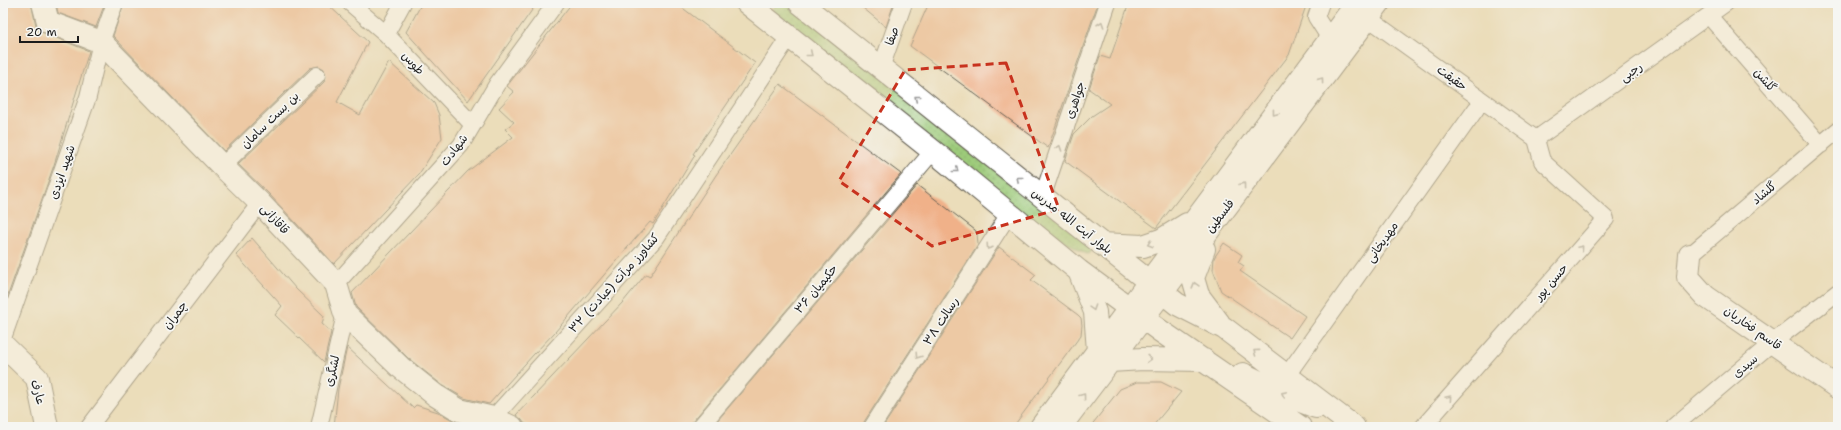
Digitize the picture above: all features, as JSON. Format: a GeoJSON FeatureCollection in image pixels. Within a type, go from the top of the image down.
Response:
{"type":"FeatureCollection","features":[{"type":"Feature","properties":{"kind":"main road","name":"قاقازانی"},"geometry":{"type":"LineString","coordinates":[[43,3],[48,22],[101,42],[260,203],[336,284],[345,314],[400,367],[435,395],[459,410],[493,418],[512,427]]}},
{"type":"Feature","properties":{"kind":"main road","name":"بلوار آیت الله مدرس"},"geometry":{"type":"LineString","coordinates":[[800,3],[1101,244],[1142,296],[1204,360],[1300,427]]}},
{"type":"Feature","properties":{"kind":"main road","name":"بلوار آیت الله مدرس"},"geometry":{"type":"LineString","coordinates":[[759,7],[789,37],[933,151],[1079,271],[1142,296],[1177,304],[1224,328],[1354,427]]}},
{"type":"Feature","properties":{"kind":"main road","name":"فلسطین"},"geometry":{"type":"LineString","coordinates":[[1204,223],[1330,39],[1368,8]]}},
{"type":"Feature","properties":{"kind":"main road","name":"فلسطین"},"geometry":{"type":"LineString","coordinates":[[1060,427],[1142,296],[1204,223],[1368,8]]}},
{"type":"Feature","properties":{"kind":"main road"},"geometry":{"type":"LineString","coordinates":[[981,190],[1039,226],[1142,296],[1157,313],[1239,372],[1295,399],[1334,413]]}},
{"type":"Feature","properties":{"kind":"main road"},"geometry":{"type":"LineString","coordinates":[[1101,244],[1143,246],[1204,223]]}},
{"type":"Feature","properties":{"kind":"main road"},"geometry":{"type":"LineString","coordinates":[[1204,223],[1193,278],[1198,295],[1224,328]]}},
{"type":"Feature","properties":{"kind":"main road","name":"قاسم فخاریان"},"geometry":{"type":"LineString","coordinates":[[1690,256],[1688,277],[1705,296],[1838,388]]}},
{"type":"Feature","properties":{"kind":"main road"},"geometry":{"type":"LineString","coordinates":[[1079,271],[1095,312],[1104,356],[1144,359],[1204,360]]}},
{"type":"Feature","properties":{"kind":"main road","name":"عارف"},"geometry":{"type":"LineString","coordinates":[[3,345],[37,378],[47,427]]}},
{"type":"Feature","properties":{"kind":"main road","name":"فلسطین"},"geometry":{"type":"LineString","coordinates":[[1041,427],[1104,356]]}},
{"type":"Feature","properties":{"kind":"street","name":"شهید ایزدی"},"geometry":{"type":"LineString","coordinates":[[3,338],[88,97],[101,42],[115,3]]}},
{"type":"Feature","properties":{"kind":"street","name":"طوس"},"geometry":{"type":"LineString","coordinates":[[350,3],[386,34],[473,126]]}},
{"type":"Feature","properties":{"kind":"street"},"geometry":{"type":"LineString","coordinates":[[386,34],[402,3]]}},
{"type":"Feature","properties":{"kind":"street","name":"شهادت"},"geometry":{"type":"LineString","coordinates":[[336,284],[461,145],[497,84],[556,3]]}},
{"type":"Feature","properties":{"kind":"street","name":"صفا"},"geometry":{"type":"LineString","coordinates":[[881,68],[904,3]]}},
{"type":"Feature","properties":{"kind":"street","name":"جواهری"},"geometry":{"type":"LineString","coordinates":[[1042,198],[1108,3]]}},
{"type":"Feature","properties":{"kind":"street"},"geometry":{"type":"LineString","coordinates":[[1321,3],[1316,17],[1330,39]]}},
{"type":"Feature","properties":{"kind":"street","name":"رجبی"},"geometry":{"type":"LineString","coordinates":[[1536,139],[1726,3]]}},
{"type":"Feature","properties":{"kind":"street","name":"حقیقت"},"geometry":{"type":"LineString","coordinates":[[1368,8],[1536,139]]}},
{"type":"Feature","properties":{"kind":"street","name":"گلشن"},"geometry":{"type":"LineString","coordinates":[[1709,16],[1821,145]]}},
{"type":"Feature","properties":{"kind":"street","name":"۳۲ کشاورز مرآت (عبادت)"},"geometry":{"type":"LineString","coordinates":[[493,418],[656,238],[789,37]]}},
{"type":"Feature","properties":{"kind":"street","name":"بن بست سامان"},"geometry":{"type":"LineString","coordinates":[[222,166],[317,75]]}},
{"type":"Feature","properties":{"kind":"street","name":"مهدیخانی"},"geometry":{"type":"LineString","coordinates":[[1287,375],[1476,109]]}},
{"type":"Feature","properties":{"kind":"street","name":"گلشاد"},"geometry":{"type":"LineString","coordinates":[[1690,256],[1838,130]]}},
{"type":"Feature","properties":{"kind":"street","name":"حسن پور"},"geometry":{"type":"LineString","coordinates":[[1423,427],[1606,219],[1542,161],[1536,139]]}},
{"type":"Feature","properties":{"kind":"street","name":"۳۶ حکیمیان"},"geometry":{"type":"LineString","coordinates":[[700,427],[933,151]]}},
{"type":"Feature","properties":{"kind":"street","name":"چمران"},"geometry":{"type":"LineString","coordinates":[[89,427],[260,203]]}},
{"type":"Feature","properties":{"kind":"street","name":"۳۸ رسالت"},"geometry":{"type":"LineString","coordinates":[[872,427],[1009,214]]}},
{"type":"Feature","properties":{"kind":"street","name":"سیدی"},"geometry":{"type":"LineString","coordinates":[[1673,427],[1773,342],[1838,292]]}},
{"type":"Feature","properties":{"kind":"street","name":"لشگری"},"geometry":{"type":"LineString","coordinates":[[319,427],[345,314]]}},
{"type":"Feature","properties":{"kind":"highlighted area"},"geometry":{"type":"Polygon","coordinates":[[[1006,63],[1059,209],[932,246],[839,181],[905,70],[1006,63]]]}},
{"type":"Feature","properties":{"kind":"green space"},"geometry":{"type":"Polygon","coordinates":[[[800,3],[1092,248],[1091,252],[1087,254],[1083,252],[981,190],[768,20],[776,4],[800,3]]]}},
{"type":"Feature","properties":{"kind":"building"},"geometry":{"type":"Polygon","coordinates":[[[3,3],[31,3],[36,25],[39,31],[89,51],[54,165],[3,309],[3,3]]]}},
{"type":"Feature","properties":{"kind":"building"},"geometry":{"type":"Polygon","coordinates":[[[56,3],[105,3],[96,27],[58,13],[56,3]]]}},
{"type":"Feature","properties":{"kind":"building"},"geometry":{"type":"Polygon","coordinates":[[[124,3],[326,3],[368,42],[337,102],[360,115],[389,62],[434,103],[439,115],[442,138],[419,174],[334,264],[269,194],[238,164],[324,82],[326,77],[324,69],[319,66],[310,68],[224,151],[113,36],[124,3]]]}},
{"type":"Feature","properties":{"kind":"building"},"geometry":{"type":"Polygon","coordinates":[[[422,3],[537,3],[468,101],[406,32],[422,3]]]}},
{"type":"Feature","properties":{"kind":"building"},"geometry":{"type":"Polygon","coordinates":[[[572,3],[676,3],[755,63],[693,154],[695,155],[653,224],[650,222],[555,332],[489,404],[464,398],[442,385],[408,358],[356,307],[352,293],[468,171],[513,137],[505,129],[514,122],[499,108],[514,92],[507,86],[572,3]]]}},
{"type":"Feature","properties":{"kind":"building"},"geometry":{"type":"Polygon","coordinates":[[[857,3],[894,3],[886,27],[857,3]]]}},
{"type":"Feature","properties":{"kind":"building"},"geometry":{"type":"Polygon","coordinates":[[[929,3],[1098,3],[1048,148],[910,46],[929,3]]]}},
{"type":"Feature","properties":{"kind":"building"},"geometry":{"type":"Polygon","coordinates":[[[1129,3],[1307,3],[1289,55],[1156,228],[1065,161],[1074,134],[1092,116],[1110,104],[1089,89],[1100,56],[1110,59],[1129,3]]]}},
{"type":"Feature","properties":{"kind":"building"},"geometry":{"type":"Polygon","coordinates":[[[780,84],[901,174],[693,421],[691,427],[532,427],[524,423],[516,415],[623,302],[646,274],[650,276],[716,175],[780,84]]]}},
{"type":"Feature","properties":{"kind":"building"},"geometry":{"type":"Polygon","coordinates":[[[917,185],[975,230],[977,233],[978,245],[864,422],[863,427],[712,427],[917,185]]]}},
{"type":"Feature","properties":{"kind":"building"},"geometry":{"type":"Polygon","coordinates":[[[252,238],[296,289],[324,316],[322,324],[331,332],[324,362],[275,315],[282,306],[236,255],[252,238]]]}},
{"type":"Feature","properties":{"kind":"building"},"geometry":{"type":"Polygon","coordinates":[[[1224,243],[1242,255],[1238,262],[1244,266],[1240,271],[1305,316],[1290,338],[1221,291],[1213,270],[1214,258],[1224,243]]]}},
{"type":"Feature","properties":{"kind":"building"},"geometry":{"type":"Polygon","coordinates":[[[999,247],[1036,275],[1031,280],[1081,318],[1081,335],[1013,427],[883,427],[999,247]]]}},
{"type":"Feature","properties":{"kind":"building"},"geometry":{"type":"Polygon","coordinates":[[[347,347],[413,408],[416,405],[438,412],[456,422],[475,427],[334,427],[338,389],[347,347]]]}},
{"type":"Feature","properties":{"kind":"building"},"geometry":{"type":"Polygon","coordinates":[[[1137,382],[1161,382],[1181,392],[1152,427],[1090,427],[1120,389],[1137,382]]]}}]}
